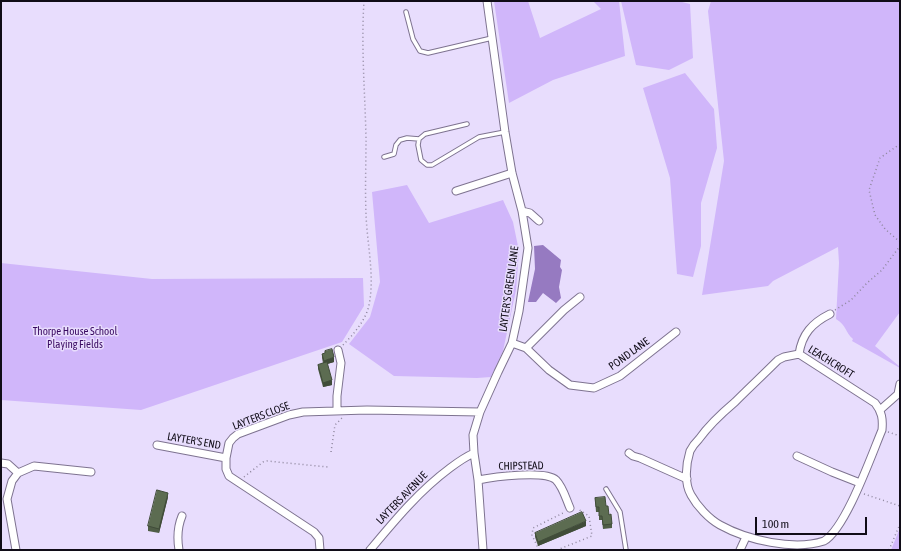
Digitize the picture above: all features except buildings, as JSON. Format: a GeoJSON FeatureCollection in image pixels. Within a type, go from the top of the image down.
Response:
{"type":"FeatureCollection","features":[{"type":"Feature","properties":{"kind":"street","name":"LAYTER'S GREEN LANE"},"geometry":{"type":"LineString","coordinates":[[483,550],[473,435],[480,412],[512,343],[519,311],[528,248],[522,211],[512,173],[505,132],[487,1]]}},
{"type":"Feature","properties":{"kind":"street"},"geometry":{"type":"LineString","coordinates":[[456,191],[512,173]]}},
{"type":"Feature","properties":{"kind":"street"},"geometry":{"type":"LineString","coordinates":[[522,211],[530,213],[539,221]]}},
{"type":"Feature","properties":{"kind":"street"},"geometry":{"type":"LineString","coordinates":[[526,348],[564,310],[580,297]]}},
{"type":"Feature","properties":{"kind":"street"},"geometry":{"type":"LineString","coordinates":[[799,354],[804,336],[811,327],[830,314]]}},
{"type":"Feature","properties":{"kind":"street","name":"POND LANE"},"geometry":{"type":"LineString","coordinates":[[512,343],[526,348],[549,370],[570,386],[594,388],[620,376],[676,332]]}},
{"type":"Feature","properties":{"kind":"street"},"geometry":{"type":"LineString","coordinates":[[338,350],[341,363],[337,396],[340,412]]}},
{"type":"Feature","properties":{"kind":"street","name":"LEACHCROFT"},"geometry":{"type":"LineString","coordinates":[[799,354],[875,403],[880,410],[883,420],[882,430],[860,482],[836,530],[823,542],[805,547],[788,548],[761,544],[719,525],[704,511],[690,494],[687,482],[687,466],[691,450],[704,432],[778,360],[784,357],[799,354]]}},
{"type":"Feature","properties":{"kind":"street"},"geometry":{"type":"LineString","coordinates":[[880,410],[898,394],[900,384]]}},
{"type":"Feature","properties":{"kind":"street","name":"LAYTERS CLOSE"},"geometry":{"type":"LineString","coordinates":[[320,549],[319,538],[314,532],[229,476],[226,469],[226,458],[229,443],[233,438],[238,434],[289,415],[303,412],[379,410],[480,412]]}},
{"type":"Feature","properties":{"kind":"street","name":"LAYTER'S END"},"geometry":{"type":"LineString","coordinates":[[157,445],[226,458]]}},
{"type":"Feature","properties":{"kind":"street","name":"LAYTERS AVENUE"},"geometry":{"type":"LineString","coordinates":[[370,550],[421,491],[433,480],[467,456],[474,453]]}},
{"type":"Feature","properties":{"kind":"street"},"geometry":{"type":"LineString","coordinates":[[629,454],[687,478]]}},
{"type":"Feature","properties":{"kind":"street"},"geometry":{"type":"LineString","coordinates":[[797,456],[832,472],[860,482]]}},
{"type":"Feature","properties":{"kind":"street"},"geometry":{"type":"LineString","coordinates":[[1,463],[8,464],[18,474]]}},
{"type":"Feature","properties":{"kind":"street"},"geometry":{"type":"LineString","coordinates":[[16,550],[7,499],[12,481],[18,474],[34,466],[91,472]]}},
{"type":"Feature","properties":{"kind":"street","name":"CHIPSTEAD"},"geometry":{"type":"LineString","coordinates":[[478,480],[492,477],[537,475],[552,477],[557,481],[570,508]]}},
{"type":"Feature","properties":{"kind":"street"},"geometry":{"type":"LineString","coordinates":[[179,550],[177,537],[182,516]]}},
{"type":"Feature","properties":{"kind":"street"},"geometry":{"type":"LineString","coordinates":[[740,550],[746,537]]}},
{"type":"Feature","properties":{"kind":"lane"},"geometry":{"type":"LineString","coordinates":[[406,12],[413,39],[420,51],[428,53],[493,38]]}},
{"type":"Feature","properties":{"kind":"lane"},"geometry":{"type":"LineString","coordinates":[[468,124],[425,134],[419,139],[418,145],[421,160],[427,165],[432,165],[479,137],[505,132]]}},
{"type":"Feature","properties":{"kind":"lane"},"geometry":{"type":"LineString","coordinates":[[384,157],[394,154],[397,143],[402,139],[419,139]]}},
{"type":"Feature","properties":{"kind":"lane"},"geometry":{"type":"LineString","coordinates":[[606,489],[620,512],[626,550]]}},
{"type":"Feature","properties":{"kind":"path"},"geometry":{"type":"LineString","coordinates":[[338,350],[349,339],[362,321],[369,306],[370,294],[370,268],[366,214],[366,138],[362,32],[364,1]]}},
{"type":"Feature","properties":{"kind":"path"},"geometry":{"type":"LineString","coordinates":[[900,144],[880,158],[869,190],[875,215],[885,230],[900,242]]}},
{"type":"Feature","properties":{"kind":"path"},"geometry":{"type":"LineString","coordinates":[[830,314],[851,300],[882,270],[900,246]]}},
{"type":"Feature","properties":{"kind":"path"},"geometry":{"type":"LineString","coordinates":[[331,452],[335,425],[342,418],[340,412]]}},
{"type":"Feature","properties":{"kind":"path"},"geometry":{"type":"LineString","coordinates":[[882,430],[900,436]]}},
{"type":"Feature","properties":{"kind":"path"},"geometry":{"type":"LineString","coordinates":[[236,482],[263,462],[267,461],[328,467]]}},
{"type":"Feature","properties":{"kind":"path"},"geometry":{"type":"LineString","coordinates":[[856,491],[900,506]]}},
{"type":"Feature","properties":{"kind":"path"},"geometry":{"type":"LineString","coordinates":[[539,550],[532,535],[533,528],[570,508],[576,508],[590,516],[592,536],[557,550]]}},
{"type":"Feature","properties":{"kind":"path"},"geometry":{"type":"LineString","coordinates":[[889,550],[900,524]]}},
{"type":"Feature","properties":{"kind":"green space"},"geometry":{"type":"Polygon","coordinates":[[[494,1],[528,1],[540,38],[601,9],[593,1],[619,1],[625,56],[553,80],[509,103],[494,1]]]}},
{"type":"Feature","properties":{"kind":"green space"},"geometry":{"type":"Polygon","coordinates":[[[621,1],[678,1],[690,4],[693,58],[669,70],[636,65],[621,1]]]}},
{"type":"Feature","properties":{"kind":"green space"},"geometry":{"type":"Polygon","coordinates":[[[711,1],[900,1],[900,312],[875,346],[900,368],[852,341],[853,339],[836,319],[839,263],[838,247],[773,281],[768,286],[702,295],[724,161],[708,11],[711,1]]]}},
{"type":"Feature","properties":{"kind":"green space"},"geometry":{"type":"Polygon","coordinates":[[[685,73],[714,109],[717,148],[701,203],[701,246],[693,277],[677,274],[670,178],[643,88],[685,73]]]}},
{"type":"Feature","properties":{"kind":"green space"},"geometry":{"type":"Polygon","coordinates":[[[407,185],[429,223],[503,200],[513,222],[519,251],[516,290],[503,351],[491,377],[394,376],[349,344],[370,317],[380,282],[372,192],[407,185]]]}},
{"type":"Feature","properties":{"kind":"green space","name":"Thorpe House School Playing Fields"},"geometry":{"type":"Polygon","coordinates":[[[1,263],[152,279],[363,278],[364,306],[342,342],[141,410],[1,400],[1,263]]]}},
{"type":"Feature","properties":{"kind":"green space"},"geometry":{"type":"Polygon","coordinates":[[[900,528],[900,550],[891,550],[900,528]]]}},
{"type":"Feature","properties":{"kind":"shaded area"},"geometry":{"type":"Polygon","coordinates":[[[543,245],[561,260],[560,267],[562,270],[559,287],[561,298],[556,303],[543,293],[536,302],[528,302],[535,269],[534,246],[543,245]]]}}]}
